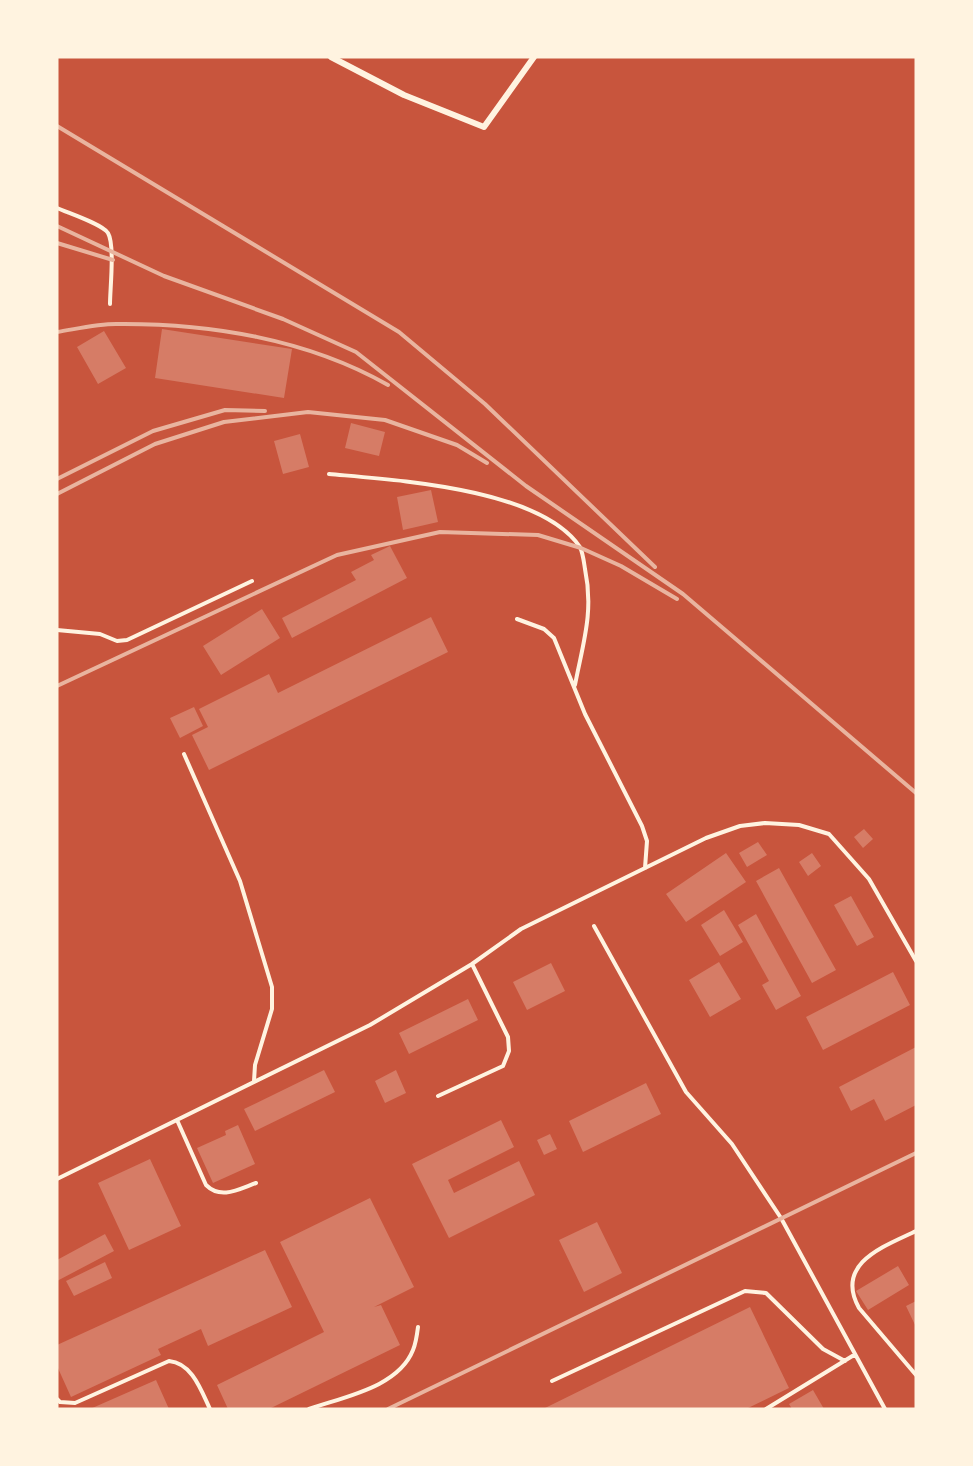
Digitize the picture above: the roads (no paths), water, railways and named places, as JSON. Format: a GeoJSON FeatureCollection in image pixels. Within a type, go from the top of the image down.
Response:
{"type":"FeatureCollection","features":[{"type":"Feature","properties":{"kind":"street"},"geometry":{"type":"LineString","coordinates":[[331,57],[404,94],[484,127],[534,57]]}},
{"type":"Feature","properties":{"kind":"lane"},"geometry":{"type":"LineString","coordinates":[[57,208],[100,227],[108,233],[110,304]]}},
{"type":"Feature","properties":{"kind":"lane"},"geometry":{"type":"LineString","coordinates":[[329,474],[436,484],[535,511],[560,526],[581,548],[590,591],[591,609],[575,685]]}},
{"type":"Feature","properties":{"kind":"lane"},"geometry":{"type":"LineString","coordinates":[[57,630],[100,634],[117,640],[127,640],[252,581]]}},
{"type":"Feature","properties":{"kind":"lane"},"geometry":{"type":"LineString","coordinates":[[517,619],[544,629],[554,638],[585,714],[642,826],[647,841],[645,869]]}},
{"type":"Feature","properties":{"kind":"lane"},"geometry":{"type":"LineString","coordinates":[[184,754],[240,881],[272,987],[272,1009],[255,1065],[254,1082]]}},
{"type":"Feature","properties":{"kind":"lane"},"geometry":{"type":"LineString","coordinates":[[57,1179],[370,1025],[472,964],[521,929],[706,838],[740,826],[765,823],[799,825],[829,834],[869,879],[916,961]]}},
{"type":"Feature","properties":{"kind":"lane"},"geometry":{"type":"LineString","coordinates":[[594,926],[686,1092],[732,1144],[781,1218],[885,1409]]}},
{"type":"Feature","properties":{"kind":"lane"},"geometry":{"type":"LineString","coordinates":[[438,1096],[503,1066],[509,1051],[508,1037],[472,964]]}},
{"type":"Feature","properties":{"kind":"lane"},"geometry":{"type":"LineString","coordinates":[[177,1120],[206,1185],[212,1191],[223,1194],[256,1183]]}},
{"type":"Feature","properties":{"kind":"lane"},"geometry":{"type":"LineString","coordinates":[[916,1232],[870,1253],[855,1274],[852,1296],[859,1308],[916,1375]]}},
{"type":"Feature","properties":{"kind":"lane"},"geometry":{"type":"LineString","coordinates":[[552,1381],[745,1291],[766,1293],[772,1297],[817,1344],[845,1360]]}},
{"type":"Feature","properties":{"kind":"lane"},"geometry":{"type":"LineString","coordinates":[[309,1409],[384,1382],[402,1367],[413,1351],[418,1327]]}},
{"type":"Feature","properties":{"kind":"lane"},"geometry":{"type":"LineString","coordinates":[[766,1409],[854,1355]]}},
{"type":"Feature","properties":{"kind":"lane"},"geometry":{"type":"LineString","coordinates":[[57,1399],[60,1402],[75,1403],[169,1361],[178,1362],[186,1367],[210,1409]]}},
{"type":"Feature","properties":{"kind":"railway"},"geometry":{"type":"LineString","coordinates":[[57,126],[399,332],[485,404],[655,567]]}},
{"type":"Feature","properties":{"kind":"railway"},"geometry":{"type":"LineString","coordinates":[[57,226],[164,276],[283,319],[356,352],[526,486],[683,594],[916,793]]}},
{"type":"Feature","properties":{"kind":"railway"},"geometry":{"type":"LineString","coordinates":[[57,243],[113,260]]}},
{"type":"Feature","properties":{"kind":"railway"},"geometry":{"type":"LineString","coordinates":[[57,332],[116,324],[151,324],[222,331],[291,345],[357,369],[388,385]]}},
{"type":"Feature","properties":{"kind":"railway"},"geometry":{"type":"LineString","coordinates":[[57,479],[153,431],[225,410],[265,411]]}},
{"type":"Feature","properties":{"kind":"railway"},"geometry":{"type":"LineString","coordinates":[[57,494],[155,444],[224,422],[308,412],[385,420],[457,445],[487,463]]}},
{"type":"Feature","properties":{"kind":"railway"},"geometry":{"type":"LineString","coordinates":[[57,686],[337,555],[440,532],[538,535],[581,548],[621,566],[677,599]]}},
{"type":"Feature","properties":{"kind":"railway"},"geometry":{"type":"LineString","coordinates":[[388,1409],[916,1153]]}}]}
